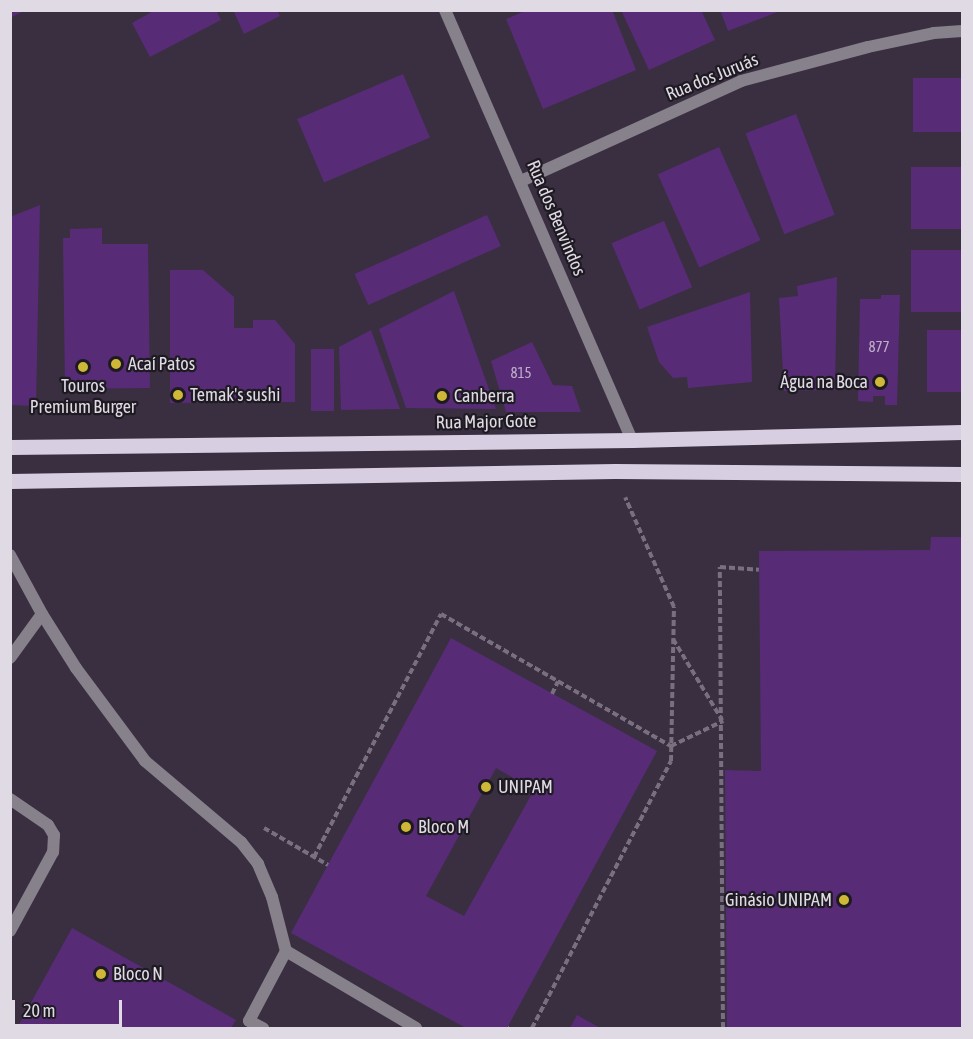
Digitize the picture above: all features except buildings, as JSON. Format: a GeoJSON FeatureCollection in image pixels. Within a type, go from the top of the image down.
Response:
{"type":"FeatureCollection","features":[{"type":"Feature","properties":{"kind":"main road","name":"Rua Major Gote"},"geometry":{"type":"LineString","coordinates":[[10,447],[632,440],[963,432]]}},
{"type":"Feature","properties":{"kind":"main road"},"geometry":{"type":"LineString","coordinates":[[10,481],[615,471],[963,474]]}},
{"type":"Feature","properties":{"kind":"street","name":"Rua dos Benvindos"},"geometry":{"type":"LineString","coordinates":[[445,10],[632,440]]}},
{"type":"Feature","properties":{"kind":"street","name":"Rua dos Juruás"},"geometry":{"type":"LineString","coordinates":[[521,181],[741,81],[868,47],[934,33],[963,31]]}},
{"type":"Feature","properties":{"kind":"street"},"geometry":{"type":"LineString","coordinates":[[10,555],[42,614],[76,668],[145,761],[241,842],[258,864],[272,897],[286,951],[247,1024],[263,1029]]}},
{"type":"Feature","properties":{"kind":"street"},"geometry":{"type":"LineString","coordinates":[[10,658],[42,614]]}},
{"type":"Feature","properties":{"kind":"street"},"geometry":{"type":"LineString","coordinates":[[10,799],[48,825],[54,836],[53,852],[10,931]]}},
{"type":"Feature","properties":{"kind":"street"},"geometry":{"type":"LineString","coordinates":[[286,951],[416,1029]]}},
{"type":"Feature","properties":{"kind":"path"},"geometry":{"type":"LineString","coordinates":[[532,1029],[671,761],[674,607],[615,471]]}},
{"type":"Feature","properties":{"kind":"path"},"geometry":{"type":"LineString","coordinates":[[723,1029],[723,721],[720,567],[759,570]]}},
{"type":"Feature","properties":{"kind":"path"},"geometry":{"type":"LineString","coordinates":[[314,857],[441,614],[671,746]]}},
{"type":"Feature","properties":{"kind":"path"},"geometry":{"type":"LineString","coordinates":[[673,638],[723,721]]}},
{"type":"Feature","properties":{"kind":"path"},"geometry":{"type":"LineString","coordinates":[[552,694],[558,681]]}},
{"type":"Feature","properties":{"kind":"path"},"geometry":{"type":"LineString","coordinates":[[671,746],[723,721]]}},
{"type":"Feature","properties":{"kind":"path"},"geometry":{"type":"LineString","coordinates":[[256,824],[328,865]]}},
{"type":"Feature","properties":{"kind":"place","name":"Acaí Patos"},"geometry":{"type":"Point","coordinates":[116,364]}},
{"type":"Feature","properties":{"kind":"place","name":"Touros Premium Burger"},"geometry":{"type":"Point","coordinates":[83,367]}},
{"type":"Feature","properties":{"kind":"place","name":"Água na Boca"},"geometry":{"type":"Point","coordinates":[880,382]}},
{"type":"Feature","properties":{"kind":"place","name":"Temak's sushi"},"geometry":{"type":"Point","coordinates":[178,395]}},
{"type":"Feature","properties":{"kind":"place","name":"Canberra"},"geometry":{"type":"Point","coordinates":[442,396]}},
{"type":"Feature","properties":{"kind":"place","name":"UNIPAM"},"geometry":{"type":"Point","coordinates":[486,787]}},
{"type":"Feature","properties":{"kind":"place","name":"Bloco M"},"geometry":{"type":"Point","coordinates":[406,827]}},
{"type":"Feature","properties":{"kind":"place","name":"Ginásio UNIPAM"},"geometry":{"type":"Point","coordinates":[844,900]}},
{"type":"Feature","properties":{"kind":"place","name":"Bloco N"},"geometry":{"type":"Point","coordinates":[101,974]}}]}
